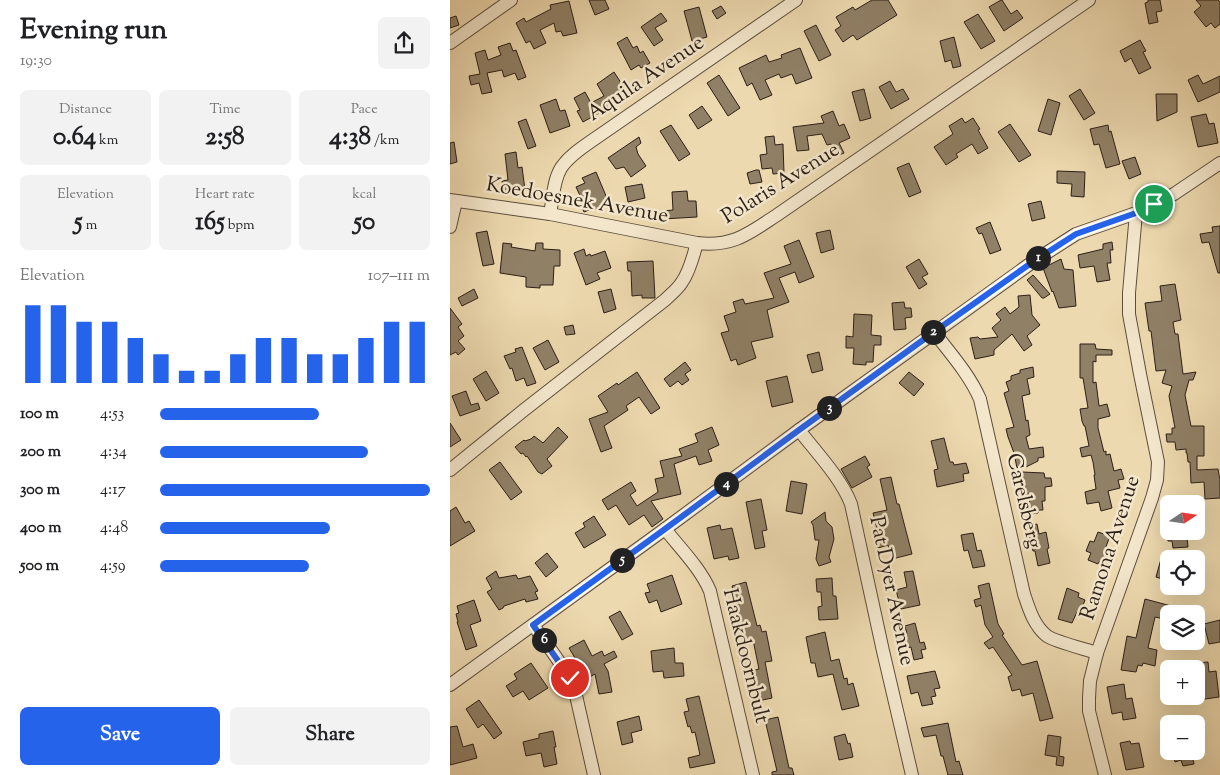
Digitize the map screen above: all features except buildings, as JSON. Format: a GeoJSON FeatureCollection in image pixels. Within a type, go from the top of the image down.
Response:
{"type":"FeatureCollection","features":[{"type":"Feature","properties":{"kind":"street"},"geometry":{"type":"LineString","coordinates":[[450,43],[511,0]]}},
{"type":"Feature","properties":{"kind":"street","name":"Aquila Avenue"},"geometry":{"type":"LineString","coordinates":[[550,214],[556,180],[561,168],[569,158],[796,0]]}},
{"type":"Feature","properties":{"kind":"street","name":"Polaris Avenue"},"geometry":{"type":"LineString","coordinates":[[697,243],[711,245],[723,243],[736,240],[752,231],[1089,0]]}},
{"type":"Feature","properties":{"kind":"street"},"geometry":{"type":"LineString","coordinates":[[450,685],[1034,261],[1076,234],[1136,213],[1174,194],[1220,163]]}},
{"type":"Feature","properties":{"kind":"street"},"geometry":{"type":"LineString","coordinates":[[450,227],[453,200]]}},
{"type":"Feature","properties":{"kind":"street","name":"Koedoesnek Avenue"},"geometry":{"type":"LineString","coordinates":[[453,200],[550,214],[697,243]]}},
{"type":"Feature","properties":{"kind":"street","name":"Ramona Avenue"},"geometry":{"type":"LineString","coordinates":[[1105,775],[1089,711],[1090,682],[1097,653],[1152,498],[1157,480],[1158,462],[1129,314],[1136,213]]}},
{"type":"Feature","properties":{"kind":"street"},"geometry":{"type":"LineString","coordinates":[[450,470],[665,300],[684,280],[692,262],[697,243]]}},
{"type":"Feature","properties":{"kind":"street","name":"Carelsberg"},"geometry":{"type":"LineString","coordinates":[[934,332],[969,378],[980,399],[1024,594],[1034,620],[1049,637],[1097,653]]}},
{"type":"Feature","properties":{"kind":"street","name":"Pat Dyer Avenue"},"geometry":{"type":"LineString","coordinates":[[799,430],[846,491],[851,504],[912,775]]}},
{"type":"Feature","properties":{"kind":"street","name":"Haakdoornbult"},"geometry":{"type":"LineString","coordinates":[[665,529],[698,570],[710,591],[753,775]]}},
{"type":"Feature","properties":{"kind":"street"},"geometry":{"type":"LineString","coordinates":[[533,625],[563,667],[575,691],[594,775]]}},
{"type":"Feature","properties":{"kind":"route"},"geometry":{"type":"LineString","coordinates":[[570,678],[533,625],[1034,261],[1076,234],[1136,213],[1154,204]]}}]}
